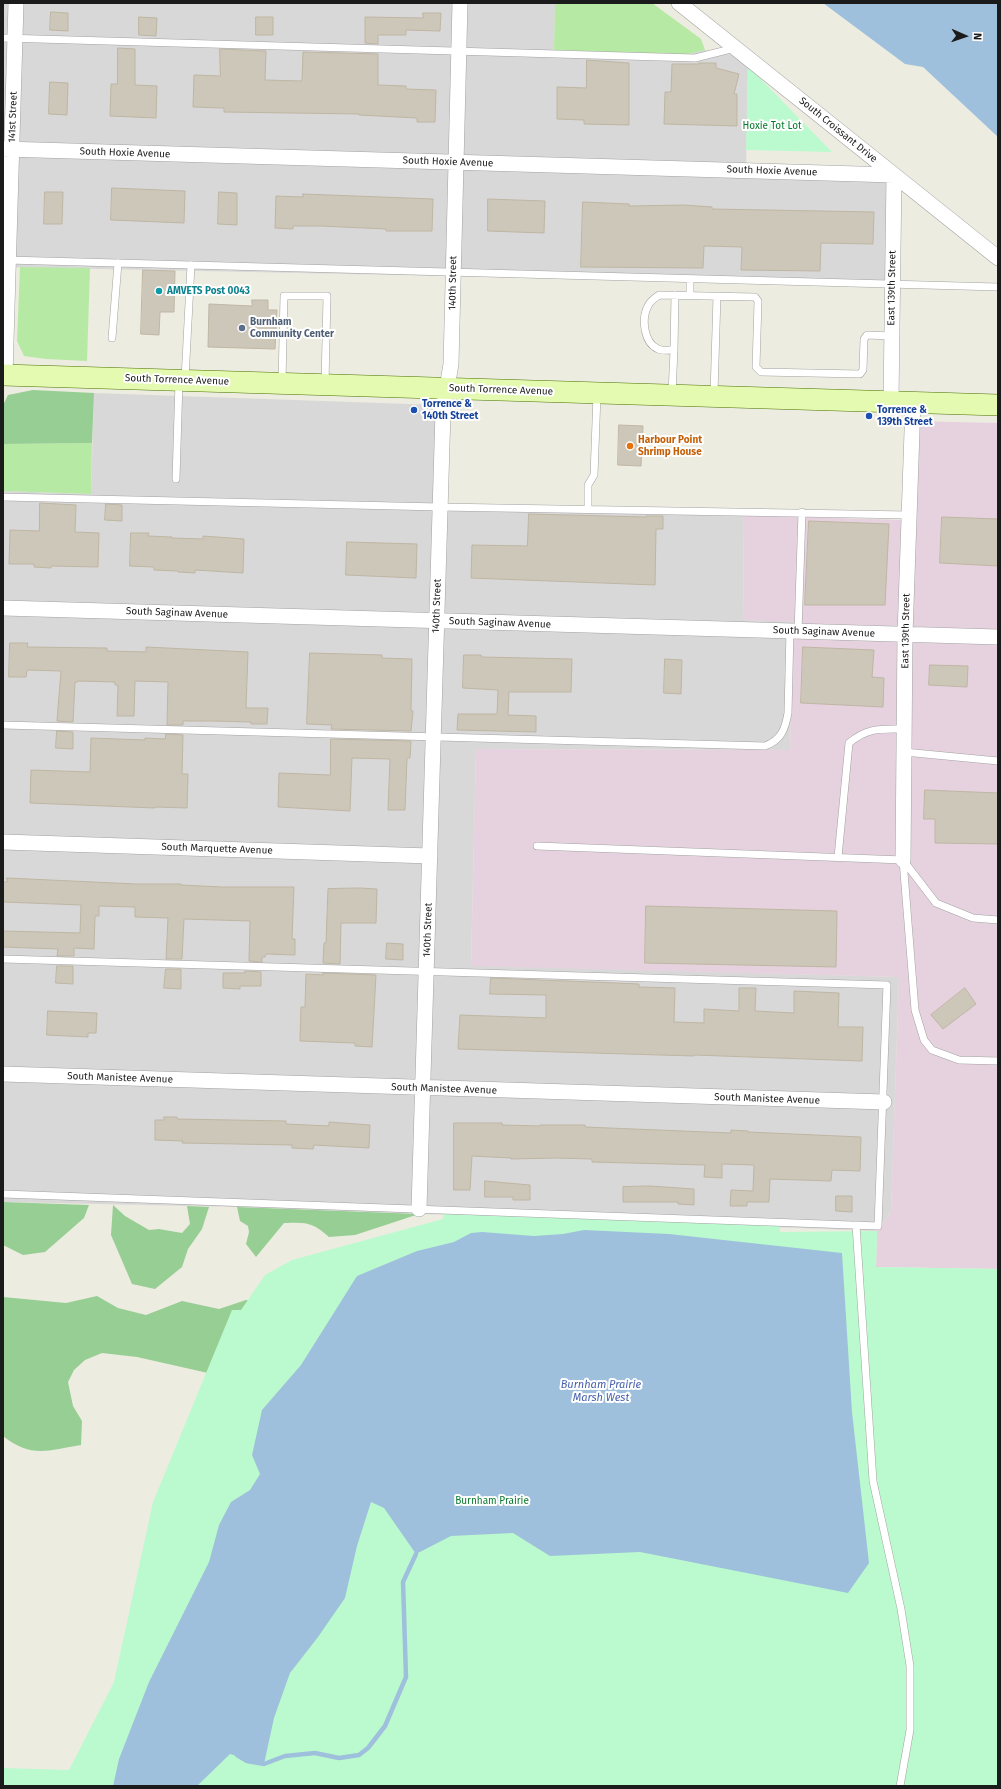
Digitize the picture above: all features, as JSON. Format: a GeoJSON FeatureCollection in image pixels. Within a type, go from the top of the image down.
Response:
{"type":"FeatureCollection","features":[{"type":"Feature","properties":{"kind":"main road","name":"South Torrence Avenue"},"geometry":{"type":"LineString","coordinates":[[4,375],[998,405]]}},
{"type":"Feature","properties":{"kind":"street","name":"141st Street"},"geometry":{"type":"LineString","coordinates":[[4,375],[9,38],[16,3]]}},
{"type":"Feature","properties":{"kind":"street","name":"140th Street"},"geometry":{"type":"LineString","coordinates":[[419,1209],[443,412],[451,364],[460,3]]}},
{"type":"Feature","properties":{"kind":"street","name":"South Croissant Drive"},"geometry":{"type":"LineString","coordinates":[[679,3],[998,258]]}},
{"type":"Feature","properties":{"kind":"street","name":"South Hoxie Avenue"},"geometry":{"type":"LineString","coordinates":[[8,149],[894,175]]}},
{"type":"Feature","properties":{"kind":"street","name":"East 139th Street"},"geometry":{"type":"LineString","coordinates":[[891,401],[894,175]]}},
{"type":"Feature","properties":{"kind":"street","name":"East 139th Street"},"geometry":{"type":"LineString","coordinates":[[903,860],[906,635],[913,402]]}},
{"type":"Feature","properties":{"kind":"street","name":"South Saginaw Avenue"},"geometry":{"type":"LineString","coordinates":[[3,608],[998,637]]}},
{"type":"Feature","properties":{"kind":"street","name":"South Marquette Avenue"},"geometry":{"type":"LineString","coordinates":[[3,842],[430,856]]}},
{"type":"Feature","properties":{"kind":"street","name":"South Manistee Avenue"},"geometry":{"type":"LineString","coordinates":[[3,1074],[884,1102]]}},
{"type":"Feature","properties":{"kind":"lane"},"geometry":{"type":"LineString","coordinates":[[9,38],[695,58],[735,48]]}},
{"type":"Feature","properties":{"kind":"lane"},"geometry":{"type":"LineString","coordinates":[[6,260],[998,287]]}},
{"type":"Feature","properties":{"kind":"lane"},"geometry":{"type":"LineString","coordinates":[[112,338],[118,263]]}},
{"type":"Feature","properties":{"kind":"lane"},"geometry":{"type":"LineString","coordinates":[[176,479],[191,265]]}},
{"type":"Feature","properties":{"kind":"lane"},"geometry":{"type":"LineString","coordinates":[[690,278],[690,295]]}},
{"type":"Feature","properties":{"kind":"lane"},"geometry":{"type":"LineString","coordinates":[[672,395],[675,294]]}},
{"type":"Feature","properties":{"kind":"lane"},"geometry":{"type":"LineString","coordinates":[[674,350],[659,350],[648,341],[645,333],[645,314],[647,307],[653,299],[659,295],[675,294],[755,297],[758,301],[756,367],[761,372],[860,374],[863,370],[864,339],[867,335],[892,336]]}},
{"type":"Feature","properties":{"kind":"lane"},"geometry":{"type":"LineString","coordinates":[[282,384],[284,296],[327,296],[325,385]]}},
{"type":"Feature","properties":{"kind":"lane"},"geometry":{"type":"LineString","coordinates":[[714,396],[717,296]]}},
{"type":"Feature","properties":{"kind":"lane"},"geometry":{"type":"LineString","coordinates":[[588,509],[588,485],[594,475],[598,393]]}},
{"type":"Feature","properties":{"kind":"lane"},"geometry":{"type":"LineString","coordinates":[[3,497],[440,507],[909,515]]}},
{"type":"Feature","properties":{"kind":"lane"},"geometry":{"type":"LineString","coordinates":[[3,725],[765,746],[775,742],[786,725],[788,713],[802,512]]}},
{"type":"Feature","properties":{"kind":"lane"},"geometry":{"type":"LineString","coordinates":[[838,857],[849,743],[858,735],[871,729],[904,729]]}},
{"type":"Feature","properties":{"kind":"lane"},"geometry":{"type":"LineString","coordinates":[[904,752],[998,761]]}},
{"type":"Feature","properties":{"kind":"lane"},"geometry":{"type":"LineString","coordinates":[[537,846],[903,860]]}},
{"type":"Feature","properties":{"kind":"lane"},"geometry":{"type":"LineString","coordinates":[[903,860],[936,904],[973,918],[998,920]]}},
{"type":"Feature","properties":{"kind":"lane"},"geometry":{"type":"LineString","coordinates":[[903,860],[915,1010],[924,1040],[932,1050],[959,1060],[998,1061]]}},
{"type":"Feature","properties":{"kind":"lane"},"geometry":{"type":"LineString","coordinates":[[3,959],[887,985],[884,1102],[878,1226],[3,1194]]}},
{"type":"Feature","properties":{"kind":"lane"},"geometry":{"type":"LineString","coordinates":[[856,1225],[873,1481],[901,1609],[910,1666],[910,1730],[900,1786]]}},
{"type":"Feature","properties":{"kind":"shaded area"},"geometry":{"type":"Polygon","coordinates":[[[3,3],[555,3],[554,50],[684,55],[705,50],[740,56],[748,61],[746,174],[889,178],[888,285],[3,267],[3,3]]]}},
{"type":"Feature","properties":{"kind":"shaded area"},"geometry":{"type":"Polygon","coordinates":[[[94,393],[437,405],[435,503],[744,515],[743,620],[793,621],[790,750],[476,749],[471,965],[899,977],[891,1212],[877,1231],[237,1207],[3,1202],[3,491],[91,494],[94,393]]]}},
{"type":"Feature","properties":{"kind":"shaded area"},"geometry":{"type":"Polygon","coordinates":[[[907,421],[998,423],[998,1269],[876,1267],[877,1231],[891,1212],[899,977],[471,966],[476,749],[790,750],[793,622],[743,620],[744,515],[903,520],[907,421]]]}},
{"type":"Feature","properties":{"kind":"green space"},"geometry":{"type":"Polygon","coordinates":[[[555,3],[652,3],[701,39],[705,50],[684,55],[554,50],[555,3]]]}},
{"type":"Feature","properties":{"kind":"green space","name":"Hoxie Tot Lot"},"geometry":{"type":"Polygon","coordinates":[[[748,66],[832,152],[746,150],[748,66]]]}},
{"type":"Feature","properties":{"kind":"green space"},"geometry":{"type":"Polygon","coordinates":[[[20,267],[90,268],[87,361],[46,359],[24,356],[17,341],[20,267]]]}},
{"type":"Feature","properties":{"kind":"green space"},"geometry":{"type":"Polygon","coordinates":[[[33,390],[94,393],[92,443],[3,444],[3,405],[8,395],[33,390]]]}},
{"type":"Feature","properties":{"kind":"green space"},"geometry":{"type":"Polygon","coordinates":[[[92,443],[91,494],[3,491],[3,444],[92,443]]]}},
{"type":"Feature","properties":{"kind":"green space"},"geometry":{"type":"Polygon","coordinates":[[[3,1202],[89,1205],[84,1218],[45,1252],[23,1255],[3,1245],[3,1202]]]}},
{"type":"Feature","properties":{"kind":"green space"},"geometry":{"type":"Polygon","coordinates":[[[113,1205],[125,1216],[149,1230],[159,1229],[182,1233],[190,1224],[187,1206],[209,1207],[202,1229],[188,1249],[182,1267],[155,1289],[132,1284],[111,1235],[113,1205]]]}},
{"type":"Feature","properties":{"kind":"green space"},"geometry":{"type":"Polygon","coordinates":[[[237,1207],[419,1214],[355,1235],[329,1237],[318,1228],[309,1224],[284,1223],[256,1257],[246,1244],[249,1232],[248,1226],[240,1221],[237,1207]]]}},
{"type":"Feature","properties":{"kind":"green space","name":"Burnham Prairie"},"geometry":{"type":"Polygon","coordinates":[[[444,1214],[780,1225],[780,1232],[877,1231],[876,1267],[998,1269],[998,1786],[3,1786],[3,1768],[69,1770],[114,1682],[153,1502],[232,1310],[241,1310],[265,1275],[292,1260],[443,1219],[444,1214]]]}},
{"type":"Feature","properties":{"kind":"green space"},"geometry":{"type":"Polygon","coordinates":[[[97,1296],[118,1308],[146,1315],[182,1301],[219,1309],[246,1300],[284,1305],[208,1373],[137,1357],[102,1353],[85,1360],[74,1370],[68,1382],[73,1406],[82,1421],[81,1445],[40,1451],[23,1448],[13,1443],[3,1436],[3,1297],[66,1303],[97,1296]]]}},
{"type":"Feature","properties":{"kind":"water"},"geometry":{"type":"Polygon","coordinates":[[[823,3],[998,3],[998,137],[923,67],[905,64],[823,3]]]}},
{"type":"Feature","properties":{"kind":"water","name":"Burnham Prairie Marsh West"},"geometry":{"type":"Polygon","coordinates":[[[584,1230],[669,1234],[842,1253],[852,1412],[869,1563],[848,1593],[640,1552],[550,1556],[513,1533],[451,1536],[416,1554],[384,1508],[371,1502],[357,1546],[345,1598],[318,1637],[290,1673],[274,1718],[264,1764],[230,1754],[197,1786],[113,1786],[119,1759],[149,1682],[209,1562],[219,1525],[231,1502],[250,1490],[260,1474],[252,1455],[262,1410],[301,1365],[357,1276],[417,1251],[454,1242],[471,1233],[482,1232],[534,1236],[563,1234],[584,1230]]]}},
{"type":"Feature","properties":{"kind":"building"},"geometry":{"type":"Polygon","coordinates":[[[51,12],[68,13],[68,31],[50,30],[51,12]]]}},
{"type":"Feature","properties":{"kind":"building"},"geometry":{"type":"Polygon","coordinates":[[[423,13],[441,13],[440,31],[406,30],[406,35],[378,35],[378,44],[365,43],[365,17],[423,18],[423,13]]]}},
{"type":"Feature","properties":{"kind":"building"},"geometry":{"type":"Polygon","coordinates":[[[139,17],[157,18],[156,36],[139,35],[139,17]]]}},
{"type":"Feature","properties":{"kind":"building"},"geometry":{"type":"Polygon","coordinates":[[[256,17],[273,17],[273,35],[256,35],[256,17]]]}},
{"type":"Feature","properties":{"kind":"building"},"geometry":{"type":"Polygon","coordinates":[[[118,48],[135,49],[135,85],[157,86],[156,118],[110,116],[111,84],[117,84],[118,48]]]}},
{"type":"Feature","properties":{"kind":"building"},"geometry":{"type":"Polygon","coordinates":[[[220,49],[266,51],[265,80],[302,81],[303,52],[378,54],[378,85],[406,86],[406,89],[436,90],[435,122],[417,122],[417,118],[359,114],[224,112],[224,108],[193,107],[194,75],[220,76],[220,49]]]}},
{"type":"Feature","properties":{"kind":"building"},"geometry":{"type":"Polygon","coordinates":[[[587,60],[629,63],[629,125],[584,124],[584,120],[557,119],[557,87],[586,88],[587,60]]]}},
{"type":"Feature","properties":{"kind":"building"},"geometry":{"type":"Polygon","coordinates":[[[716,63],[716,68],[739,74],[734,94],[737,94],[737,126],[664,124],[665,92],[671,92],[672,64],[716,63]]]}},
{"type":"Feature","properties":{"kind":"building"},"geometry":{"type":"Polygon","coordinates":[[[50,82],[68,83],[67,115],[49,114],[50,82]]]}},
{"type":"Feature","properties":{"kind":"building"},"geometry":{"type":"Polygon","coordinates":[[[112,188],[185,191],[184,223],[111,220],[112,188]]]}},
{"type":"Feature","properties":{"kind":"building"},"geometry":{"type":"Polygon","coordinates":[[[45,192],[63,192],[62,224],[44,224],[45,192]]]}},
{"type":"Feature","properties":{"kind":"building"},"geometry":{"type":"Polygon","coordinates":[[[219,192],[237,193],[237,225],[218,224],[219,192]]]}},
{"type":"Feature","properties":{"kind":"building"},"geometry":{"type":"Polygon","coordinates":[[[303,194],[433,199],[432,231],[386,231],[386,229],[321,226],[293,226],[293,229],[275,228],[276,196],[303,197],[303,194]]]}},
{"type":"Feature","properties":{"kind":"building"},"geometry":{"type":"Polygon","coordinates":[[[488,199],[545,201],[544,233],[488,231],[488,199]]]}},
{"type":"Feature","properties":{"kind":"building"},"geometry":{"type":"Polygon","coordinates":[[[583,202],[629,204],[629,206],[684,205],[712,207],[712,209],[874,212],[873,244],[821,243],[820,271],[741,270],[742,247],[704,246],[703,268],[581,267],[583,202]]]}},
{"type":"Feature","properties":{"kind":"building","name":"AMVETS Post 0043"},"geometry":{"type":"Polygon","coordinates":[[[143,270],[175,271],[174,312],[160,312],[159,335],[141,334],[143,270]]]}},
{"type":"Feature","properties":{"kind":"building","name":"Burnham Community Center"},"geometry":{"type":"Polygon","coordinates":[[[252,300],[268,300],[268,310],[277,310],[275,349],[208,347],[209,304],[252,306],[252,300]]]}},
{"type":"Feature","properties":{"kind":"building","name":"Harbour Point Shrimp House"},"geometry":{"type":"Polygon","coordinates":[[[619,425],[643,426],[641,466],[618,465],[619,425]]]}},
{"type":"Feature","properties":{"kind":"building"},"geometry":{"type":"Polygon","coordinates":[[[40,503],[76,505],[75,532],[99,533],[98,567],[51,566],[51,568],[34,567],[34,564],[9,564],[10,530],[39,531],[40,503]]]}},
{"type":"Feature","properties":{"kind":"building"},"geometry":{"type":"Polygon","coordinates":[[[106,504],[122,505],[122,521],[105,520],[106,504]]]}},
{"type":"Feature","properties":{"kind":"building"},"geometry":{"type":"Polygon","coordinates":[[[529,514],[646,517],[663,516],[663,529],[656,529],[655,585],[471,578],[472,545],[527,546],[529,514]]]}},
{"type":"Feature","properties":{"kind":"building"},"geometry":{"type":"Polygon","coordinates":[[[942,517],[998,519],[998,566],[940,563],[942,517]]]}},
{"type":"Feature","properties":{"kind":"building"},"geometry":{"type":"Polygon","coordinates":[[[809,521],[889,524],[885,605],[805,605],[809,521]]]}},
{"type":"Feature","properties":{"kind":"building"},"geometry":{"type":"Polygon","coordinates":[[[131,533],[149,533],[148,536],[172,538],[203,539],[203,536],[244,539],[243,573],[195,570],[195,573],[178,572],[154,570],[154,567],[130,566],[131,533]]]}},
{"type":"Feature","properties":{"kind":"building"},"geometry":{"type":"Polygon","coordinates":[[[347,542],[417,544],[416,578],[346,575],[347,542]]]}},
{"type":"Feature","properties":{"kind":"building"},"geometry":{"type":"Polygon","coordinates":[[[10,643],[28,643],[27,647],[107,648],[107,651],[146,652],[146,647],[248,652],[246,708],[268,708],[267,724],[251,724],[251,722],[183,721],[183,725],[167,725],[168,682],[135,681],[134,716],[117,716],[118,685],[115,685],[115,682],[78,681],[75,682],[73,722],[57,721],[61,671],[27,670],[26,677],[9,677],[10,643]]]}},
{"type":"Feature","properties":{"kind":"building"},"geometry":{"type":"Polygon","coordinates":[[[803,647],[874,650],[872,677],[884,678],[883,707],[801,703],[803,647]]]}},
{"type":"Feature","properties":{"kind":"building"},"geometry":{"type":"Polygon","coordinates":[[[310,653],[382,655],[382,658],[412,659],[411,711],[413,711],[411,731],[331,729],[332,725],[307,724],[310,653]]]}},
{"type":"Feature","properties":{"kind":"building"},"geometry":{"type":"Polygon","coordinates":[[[464,655],[481,655],[481,657],[572,659],[571,692],[509,692],[508,715],[536,716],[536,732],[457,730],[458,714],[497,714],[498,690],[463,688],[464,655]]]}},
{"type":"Feature","properties":{"kind":"building"},"geometry":{"type":"Polygon","coordinates":[[[665,659],[682,660],[681,694],[664,693],[665,659]]]}},
{"type":"Feature","properties":{"kind":"building"},"geometry":{"type":"Polygon","coordinates":[[[930,665],[968,666],[967,687],[929,685],[930,665]]]}},
{"type":"Feature","properties":{"kind":"building"},"geometry":{"type":"Polygon","coordinates":[[[57,731],[73,732],[73,749],[56,748],[57,731]]]}},
{"type":"Feature","properties":{"kind":"building"},"geometry":{"type":"Polygon","coordinates":[[[166,734],[183,735],[182,774],[188,774],[187,808],[30,803],[31,770],[90,772],[91,738],[145,740],[145,738],[165,739],[166,734]]]}},
{"type":"Feature","properties":{"kind":"building"},"geometry":{"type":"Polygon","coordinates":[[[331,739],[411,741],[410,758],[407,758],[405,810],[388,810],[390,759],[352,758],[350,811],[278,807],[279,773],[330,775],[331,739]]]}},
{"type":"Feature","properties":{"kind":"building"},"geometry":{"type":"Polygon","coordinates":[[[925,790],[998,793],[998,844],[935,843],[935,819],[924,819],[925,790]]]}},
{"type":"Feature","properties":{"kind":"building"},"geometry":{"type":"Polygon","coordinates":[[[7,878],[136,884],[181,884],[222,887],[294,887],[292,939],[295,939],[295,955],[266,954],[265,957],[262,957],[262,962],[249,961],[250,921],[184,919],[182,959],[166,959],[168,918],[135,917],[135,907],[99,906],[99,916],[95,916],[94,949],[74,948],[74,956],[57,956],[58,949],[3,947],[3,931],[80,933],[81,905],[3,902],[3,882],[7,882],[7,878]]]}},
{"type":"Feature","properties":{"kind":"building"},"geometry":{"type":"Polygon","coordinates":[[[328,889],[377,889],[376,923],[341,923],[340,964],[323,963],[324,943],[326,943],[328,889]]]}},
{"type":"Feature","properties":{"kind":"building"},"geometry":{"type":"Polygon","coordinates":[[[646,906],[837,911],[836,967],[645,963],[646,906]]]}},
{"type":"Feature","properties":{"kind":"building"},"geometry":{"type":"Polygon","coordinates":[[[387,943],[403,944],[403,960],[386,959],[387,943]]]}},
{"type":"Feature","properties":{"kind":"building"},"geometry":{"type":"Polygon","coordinates":[[[57,966],[73,966],[73,984],[56,983],[57,966]]]}},
{"type":"Feature","properties":{"kind":"building"},"geometry":{"type":"Polygon","coordinates":[[[166,969],[181,969],[181,989],[164,988],[166,969]]]}},
{"type":"Feature","properties":{"kind":"building"},"geometry":{"type":"Polygon","coordinates":[[[245,971],[261,972],[261,986],[240,986],[240,989],[223,988],[223,973],[245,973],[245,971]]]}},
{"type":"Feature","properties":{"kind":"building"},"geometry":{"type":"Polygon","coordinates":[[[323,973],[376,975],[372,1047],[355,1046],[355,1043],[300,1041],[301,1007],[305,1007],[306,974],[323,975],[323,973]]]}},
{"type":"Feature","properties":{"kind":"building"},"geometry":{"type":"Polygon","coordinates":[[[491,978],[639,984],[639,987],[675,988],[674,1022],[704,1023],[704,1009],[739,1011],[739,988],[756,988],[755,1011],[794,1013],[794,991],[839,993],[838,1027],[863,1027],[862,1061],[458,1049],[460,1015],[546,1018],[546,995],[490,994],[491,978]]]}},
{"type":"Feature","properties":{"kind":"building"},"geometry":{"type":"Polygon","coordinates":[[[965,988],[976,1004],[943,1029],[931,1015],[965,988]]]}},
{"type":"Feature","properties":{"kind":"building"},"geometry":{"type":"Polygon","coordinates":[[[48,1011],[97,1013],[96,1033],[88,1033],[88,1037],[47,1035],[48,1011]]]}},
{"type":"Feature","properties":{"kind":"building"},"geometry":{"type":"Polygon","coordinates":[[[164,1117],[177,1117],[177,1119],[286,1121],[286,1124],[329,1126],[329,1122],[370,1125],[369,1148],[314,1145],[313,1149],[292,1148],[292,1145],[182,1143],[183,1141],[155,1140],[155,1120],[164,1120],[164,1117]]]}},
{"type":"Feature","properties":{"kind":"building"},"geometry":{"type":"Polygon","coordinates":[[[454,1123],[502,1123],[502,1125],[540,1126],[585,1125],[585,1127],[731,1133],[731,1130],[861,1137],[860,1171],[832,1170],[831,1181],[770,1179],[769,1202],[747,1202],[747,1206],[730,1206],[731,1190],[753,1191],[754,1165],[722,1164],[722,1178],[704,1177],[705,1165],[592,1162],[592,1159],[511,1159],[472,1156],[470,1190],[454,1190],[454,1123]]]}},
{"type":"Feature","properties":{"kind":"building"},"geometry":{"type":"Polygon","coordinates":[[[485,1181],[530,1185],[530,1200],[513,1200],[513,1197],[485,1197],[485,1181]]]}},
{"type":"Feature","properties":{"kind":"building"},"geometry":{"type":"Polygon","coordinates":[[[650,1186],[694,1189],[694,1205],[678,1204],[678,1202],[623,1202],[623,1187],[650,1186]]]}},
{"type":"Feature","properties":{"kind":"building"},"geometry":{"type":"Polygon","coordinates":[[[836,1196],[852,1196],[852,1212],[836,1211],[836,1196]]]}},
{"type":"Feature","properties":{"kind":"waterway"},"geometry":{"type":"LineString","coordinates":[[237,1755],[247,1761],[264,1764],[285,1756],[315,1753],[339,1758],[359,1755],[368,1748],[385,1726],[406,1677],[403,1582],[416,1554]]}},
{"type":"Feature","properties":{"kind":"place","name":"AMVETS Post 0043"},"geometry":{"type":"Point","coordinates":[159,291]}},
{"type":"Feature","properties":{"kind":"place","name":"Burnham Community Center"},"geometry":{"type":"Point","coordinates":[242,328]}},
{"type":"Feature","properties":{"kind":"place","name":"Torrence & 140th Street"},"geometry":{"type":"Point","coordinates":[414,410]}},
{"type":"Feature","properties":{"kind":"place","name":"Torrence & 139th Street"},"geometry":{"type":"Point","coordinates":[869,416]}},
{"type":"Feature","properties":{"kind":"place","name":"Harbour Point Shrimp House"},"geometry":{"type":"Point","coordinates":[630,446]}}]}
